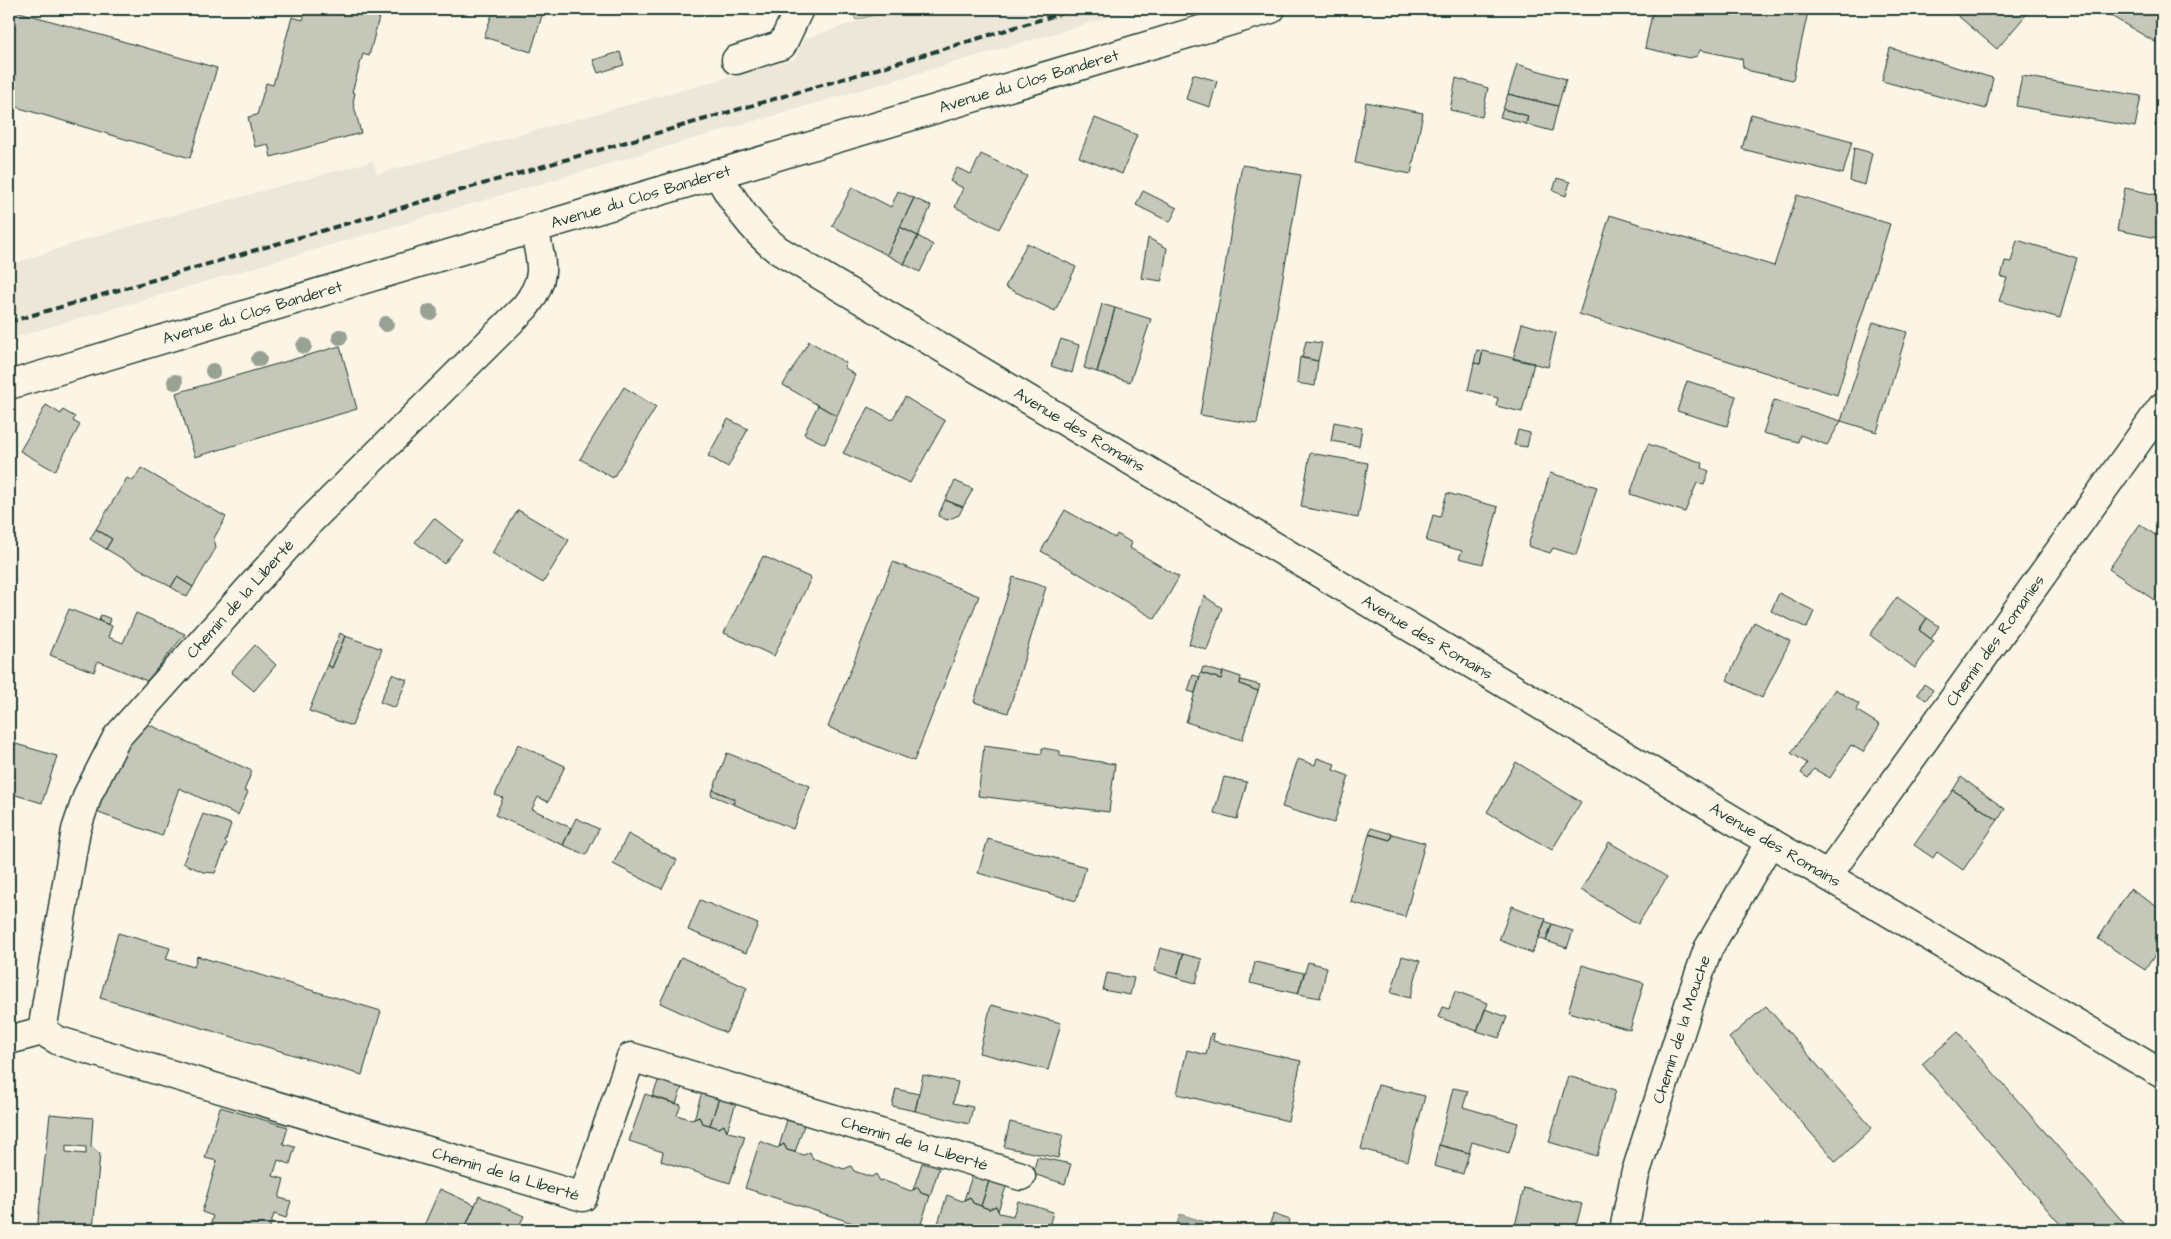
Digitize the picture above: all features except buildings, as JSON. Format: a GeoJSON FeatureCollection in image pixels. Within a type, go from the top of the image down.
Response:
{"type":"FeatureCollection","features":[{"type":"Feature","properties":{"kind":"street"},"geometry":{"type":"LineString","coordinates":[[736,60],[782,45],[799,9]]}},
{"type":"Feature","properties":{"kind":"street","name":"Avenue du Clos Banderet"},"geometry":{"type":"LineString","coordinates":[[9,384],[1271,9]]}},
{"type":"Feature","properties":{"kind":"street","name":"Avenue des Romains"},"geometry":{"type":"LineString","coordinates":[[717,173],[746,219],[756,231],[778,250],[2162,1074]]}},
{"type":"Feature","properties":{"kind":"street","name":"Chemin de la Liberté"},"geometry":{"type":"LineString","coordinates":[[534,228],[542,278],[538,288],[525,307],[309,522],[117,737],[88,794],[76,830],[42,1032],[59,1041],[583,1197],[631,1057],[1020,1176]]}},
{"type":"Feature","properties":{"kind":"street","name":"Chemin des Romanies"},"geometry":{"type":"LineString","coordinates":[[1828,875],[2162,408]]}},
{"type":"Feature","properties":{"kind":"street","name":"Chemin de la Mouche"},"geometry":{"type":"LineString","coordinates":[[1624,1230],[1635,1175],[1708,949],[1770,842]]}},
{"type":"Feature","properties":{"kind":"street"},"geometry":{"type":"LineString","coordinates":[[9,1040],[42,1032]]}},
{"type":"Feature","properties":{"kind":"shaded area"},"geometry":{"type":"Polygon","coordinates":[[[852,9],[895,9],[856,20],[852,9]]]}},
{"type":"Feature","properties":{"kind":"shaded area"},"geometry":{"type":"Polygon","coordinates":[[[895,9],[1138,9],[9,339],[9,265],[103,234],[373,161],[377,174],[795,59],[804,39],[895,9]]]}},
{"type":"Feature","properties":{"kind":"shaded area"},"geometry":{"type":"Polygon","coordinates":[[[1180,1214],[1230,1230],[1175,1230],[1180,1214]]]}},
{"type":"Feature","properties":{"kind":"railway"},"geometry":{"type":"LineString","coordinates":[[9,322],[870,71],[1076,9]]}}]}
